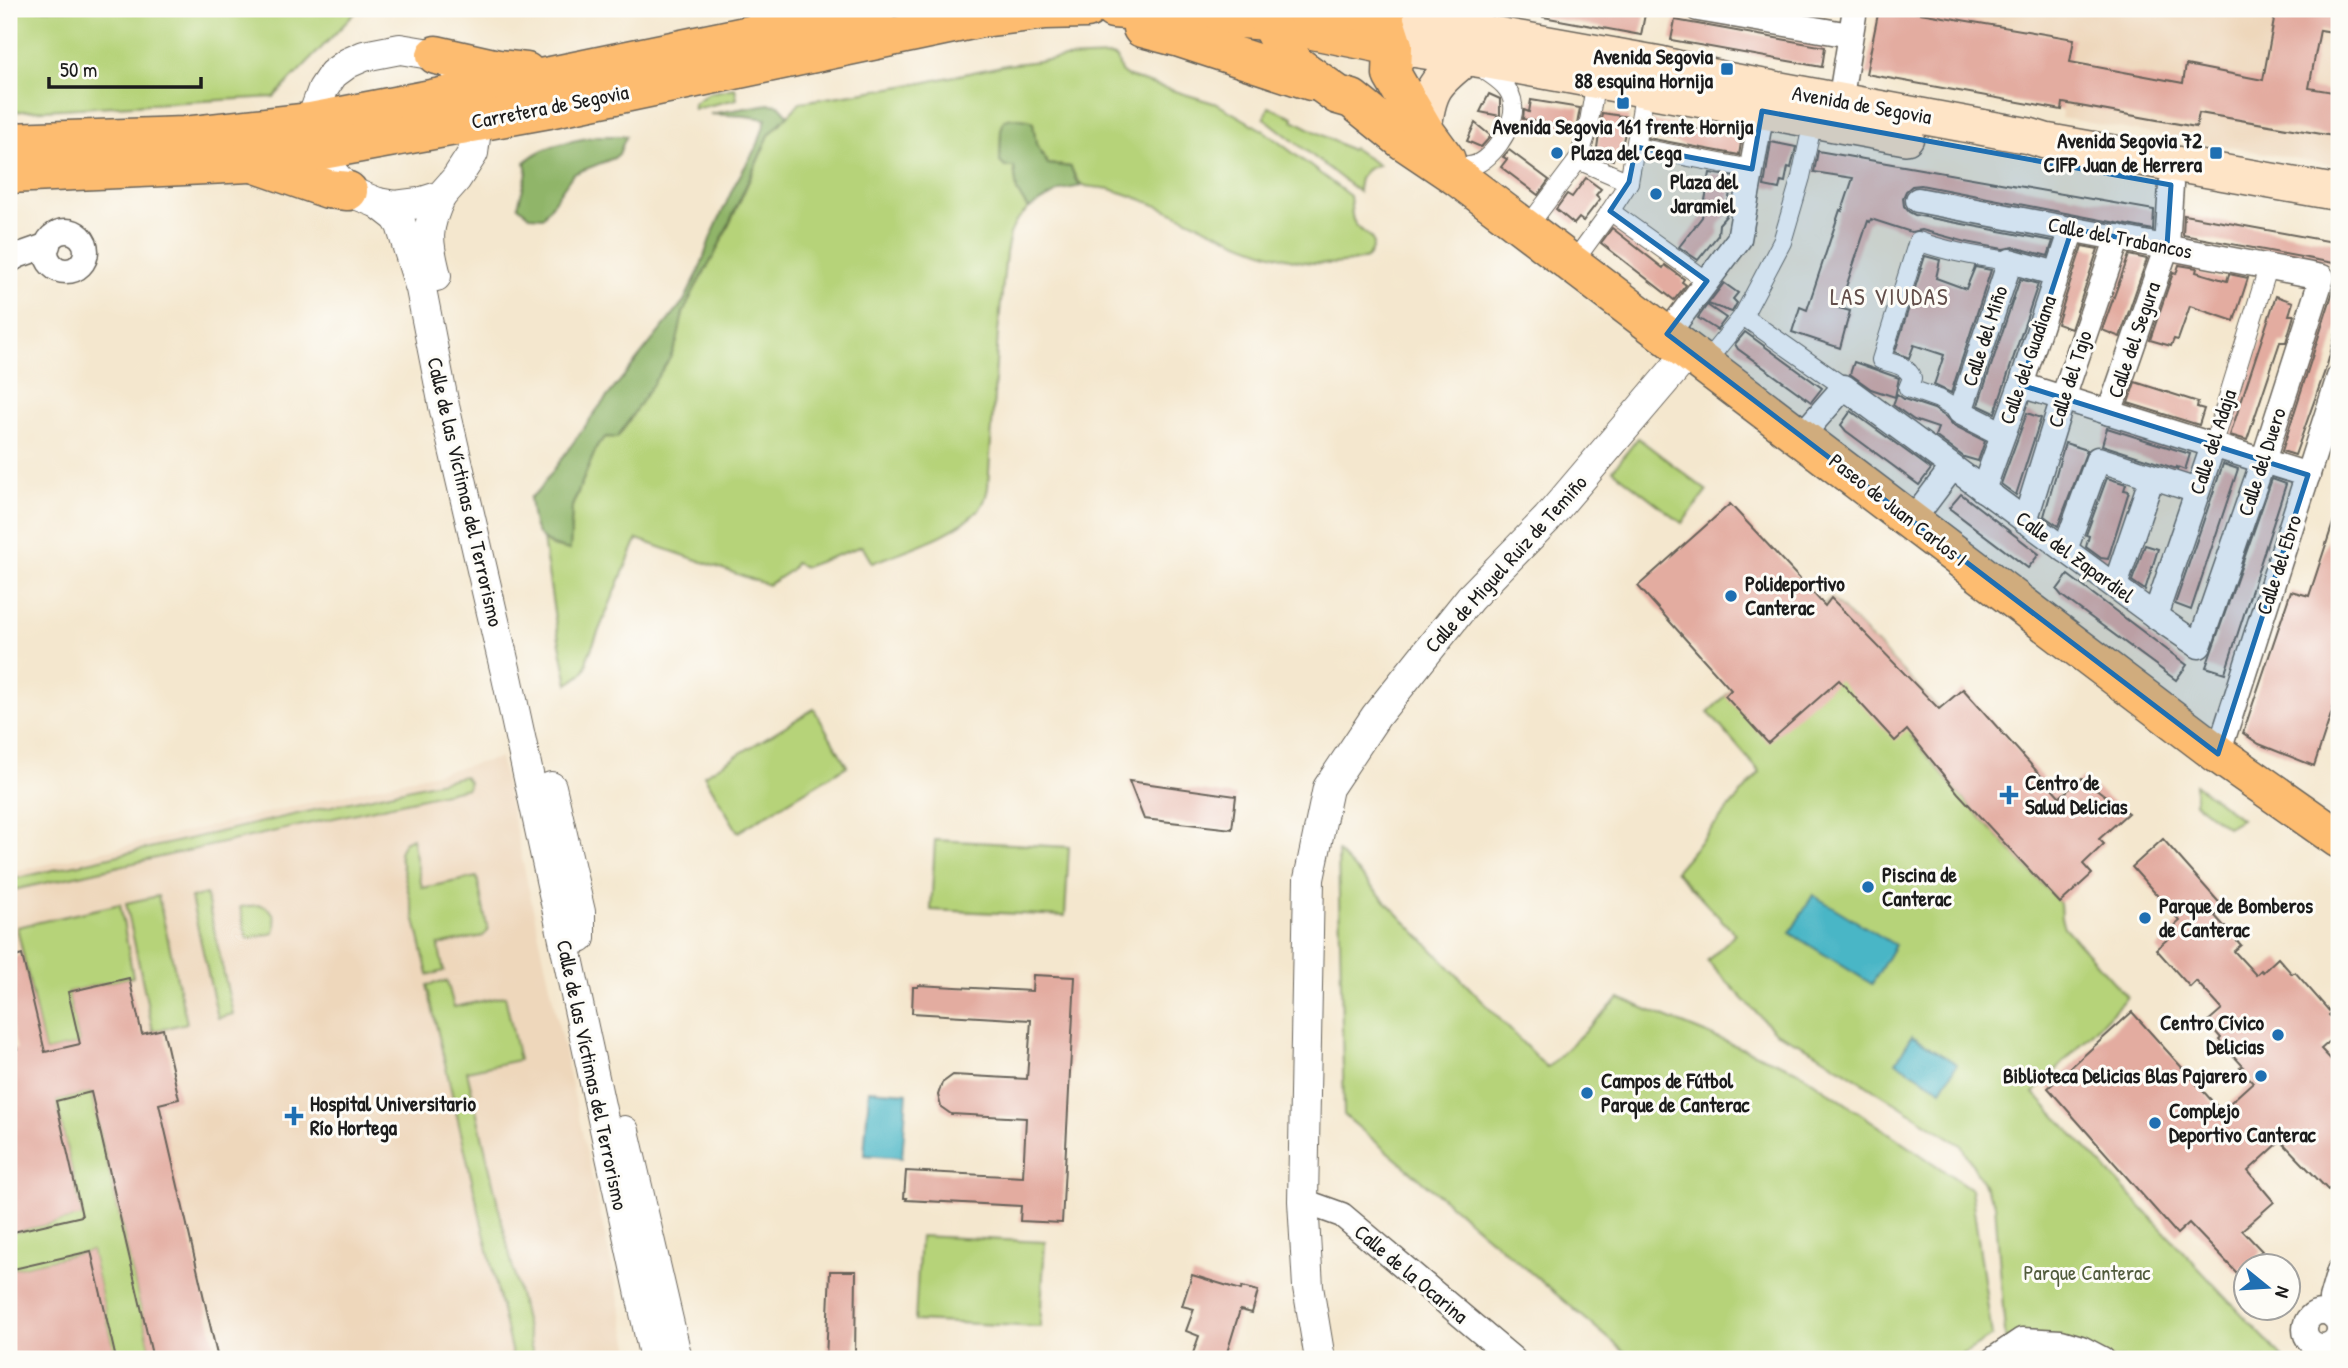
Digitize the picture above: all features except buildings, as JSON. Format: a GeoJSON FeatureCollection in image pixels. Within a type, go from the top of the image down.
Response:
{"type":"FeatureCollection","features":[{"type":"Feature","properties":{"kind":"main road","name":"Carretera de Segovia"},"geometry":{"type":"LineString","coordinates":[[9,142],[184,136],[313,137],[475,107],[556,75],[876,9]]}},
{"type":"Feature","properties":{"kind":"main road","name":"Carretera de Segovia"},"geometry":{"type":"LineString","coordinates":[[475,107],[549,109],[982,18],[1046,10],[1087,9]]}},
{"type":"Feature","properties":{"kind":"main road"},"geometry":{"type":"LineString","coordinates":[[1106,9],[1144,29],[1180,38],[1335,91],[1373,95],[1382,89],[1388,36]]}},
{"type":"Feature","properties":{"kind":"main road"},"geometry":{"type":"LineString","coordinates":[[1113,9],[1264,15],[1388,36]]}},
{"type":"Feature","properties":{"kind":"main road"},"geometry":{"type":"LineString","coordinates":[[1344,9],[1388,36]]}},
{"type":"Feature","properties":{"kind":"main road","name":"Paseo de Juan Carlos I"},"geometry":{"type":"LineString","coordinates":[[1264,15],[1296,65],[1404,141],[1464,172]]}},
{"type":"Feature","properties":{"kind":"main road","name":"Paseo de Juan Carlos I"},"geometry":{"type":"LineString","coordinates":[[1388,36],[1424,130],[1464,172],[1526,229],[2218,754],[2339,839]]}},
{"type":"Feature","properties":{"kind":"main road","name":"Avenida de Segovia"},"geometry":{"type":"LineString","coordinates":[[1388,36],[1478,59],[1762,111],[1830,115],[2029,136],[2339,194]]}},
{"type":"Feature","properties":{"kind":"main road","name":"Avenida de Segovia"},"geometry":{"type":"LineString","coordinates":[[1388,36],[1633,59],[1726,80],[1830,115],[2171,185],[2339,214]]}},
{"type":"Feature","properties":{"kind":"main road"},"geometry":{"type":"LineString","coordinates":[[436,55],[498,69],[556,75]]}},
{"type":"Feature","properties":{"kind":"main road"},"geometry":{"type":"LineString","coordinates":[[1424,130],[1427,104],[1434,86],[1447,72],[1478,59]]}},
{"type":"Feature","properties":{"kind":"main road","name":"Carretera de Segovia"},"geometry":{"type":"LineString","coordinates":[[9,174],[250,163],[313,137]]}},
{"type":"Feature","properties":{"kind":"main road"},"geometry":{"type":"LineString","coordinates":[[250,163],[328,189],[363,197]]}},
{"type":"Feature","properties":{"kind":"street"},"geometry":{"type":"LineString","coordinates":[[1698,9],[1796,17],[1850,35]]}},
{"type":"Feature","properties":{"kind":"street"},"geometry":{"type":"LineString","coordinates":[[1687,349],[1742,316],[1782,242],[1801,177],[1830,115],[1855,9]]}},
{"type":"Feature","properties":{"kind":"street"},"geometry":{"type":"LineString","coordinates":[[313,137],[323,89],[333,74],[348,63],[376,52],[400,49],[436,55],[456,68],[475,107]]}},
{"type":"Feature","properties":{"kind":"street"},"geometry":{"type":"LineString","coordinates":[[1464,172],[1477,166],[1494,151],[1512,115],[1513,104],[1505,84],[1487,72],[1478,59]]}},
{"type":"Feature","properties":{"kind":"street"},"geometry":{"type":"LineString","coordinates":[[1526,229],[1578,160],[1587,133],[1597,82]]}},
{"type":"Feature","properties":{"kind":"street"},"geometry":{"type":"LineString","coordinates":[[1572,264],[1629,182],[1645,90]]}},
{"type":"Feature","properties":{"kind":"street","name":"Calle de las Víctimas del Terrorismo"},"geometry":{"type":"LineString","coordinates":[[475,107],[473,153],[441,196],[428,228],[429,245],[534,730],[539,772],[531,791]]}},
{"type":"Feature","properties":{"kind":"street"},"geometry":{"type":"LineString","coordinates":[[1687,349],[1707,281],[1739,239],[1762,111]]}},
{"type":"Feature","properties":{"kind":"street","name":"Calle de las Víctimas del Terrorismo"},"geometry":{"type":"LineString","coordinates":[[313,137],[363,197],[396,217],[421,289],[444,406],[655,1359]]}},
{"type":"Feature","properties":{"kind":"street"},"geometry":{"type":"LineString","coordinates":[[1636,147],[1752,169]]}},
{"type":"Feature","properties":{"kind":"street"},"geometry":{"type":"LineString","coordinates":[[1578,160],[1629,182]]}},
{"type":"Feature","properties":{"kind":"street","name":"Calle del Segura"},"geometry":{"type":"LineString","coordinates":[[2109,413],[2167,246],[2171,185]]}},
{"type":"Feature","properties":{"kind":"street"},"geometry":{"type":"LineString","coordinates":[[363,197],[408,205],[441,196]]}},
{"type":"Feature","properties":{"kind":"street","name":"Calle del Trabancos"},"geometry":{"type":"LineString","coordinates":[[1918,200],[2322,277]]}},
{"type":"Feature","properties":{"kind":"street"},"geometry":{"type":"LineString","coordinates":[[1611,211],[1707,281]]}},
{"type":"Feature","properties":{"kind":"street","name":"Calle del Guadiana"},"geometry":{"type":"LineString","coordinates":[[1983,490],[2072,229]]}},
{"type":"Feature","properties":{"kind":"street","name":"Calle del Tajo"},"geometry":{"type":"LineString","coordinates":[[2025,521],[2063,398],[2118,237]]}},
{"type":"Feature","properties":{"kind":"street"},"geometry":{"type":"LineString","coordinates":[[1960,412],[1939,399],[1908,388],[1912,378],[1909,371],[1900,365],[1881,360],[1918,241],[1941,250],[2010,261]]}},
{"type":"Feature","properties":{"kind":"street"},"geometry":{"type":"LineString","coordinates":[[13,258],[49,253]]}},
{"type":"Feature","properties":{"kind":"street","name":"Calle del Miño"},"geometry":{"type":"LineString","coordinates":[[2003,434],[1960,412],[2010,261],[2057,274]]}},
{"type":"Feature","properties":{"kind":"street","name":"Calle del Adaja"},"geometry":{"type":"LineString","coordinates":[[2155,616],[2213,446],[2268,268]]}},
{"type":"Feature","properties":{"kind":"street","name":"Calle del Duero"},"geometry":{"type":"LineString","coordinates":[[2199,646],[2263,461],[2322,277]]}},
{"type":"Feature","properties":{"kind":"street","name":"Calle del Zapardiel"},"geometry":{"type":"LineString","coordinates":[[1742,316],[1844,387],[2199,646]]}},
{"type":"Feature","properties":{"kind":"street","name":"Calle de Miguel Ruiz de Temiño"},"geometry":{"type":"LineString","coordinates":[[1320,1359],[1308,1287],[1303,1201],[1309,879],[1328,788],[1376,716],[1470,598],[1547,519],[1687,349]]}},
{"type":"Feature","properties":{"kind":"street","name":"Calle del Ebro"},"geometry":{"type":"LineString","coordinates":[[2218,754],[2339,377]]}},
{"type":"Feature","properties":{"kind":"street"},"geometry":{"type":"LineString","coordinates":[[2021,385],[2308,475]]}},
{"type":"Feature","properties":{"kind":"street"},"geometry":{"type":"LineString","coordinates":[[1801,436],[1844,387]]}},
{"type":"Feature","properties":{"kind":"street"},"geometry":{"type":"LineString","coordinates":[[2064,550],[2098,459],[2197,491]]}},
{"type":"Feature","properties":{"kind":"street"},"geometry":{"type":"LineString","coordinates":[[1912,522],[1952,468]]}},
{"type":"Feature","properties":{"kind":"street"},"geometry":{"type":"LineString","coordinates":[[2115,586],[2152,477]]}},
{"type":"Feature","properties":{"kind":"street","name":"Calle de las Víctimas del Terrorismo"},"geometry":{"type":"LineString","coordinates":[[534,730],[543,751],[580,912],[580,938]]}},
{"type":"Feature","properties":{"kind":"street","name":"Calle de las Víctimas del Terrorismo"},"geometry":{"type":"LineString","coordinates":[[531,791],[540,796],[547,807],[677,1359]]}},
{"type":"Feature","properties":{"kind":"street","name":"Calle de la Ocarina"},"geometry":{"type":"LineString","coordinates":[[1303,1201],[1342,1215],[1513,1359]]}},
{"type":"Feature","properties":{"kind":"street"},"geometry":{"type":"LineString","coordinates":[[2315,1351],[2305,1332],[2306,1321],[2315,1313],[2328,1309],[2339,1271]]}},
{"type":"Feature","properties":{"kind":"street","name":"Calle de las Víctimas del Terrorismo"},"geometry":{"type":"LineString","coordinates":[[660,1283],[655,1297],[656,1317],[665,1359]]}},
{"type":"Feature","properties":{"kind":"street"},"geometry":{"type":"LineString","coordinates":[[1994,1359],[2022,1340],[2061,1342],[2081,1348],[2102,1359]]}},
{"type":"Feature","properties":{"kind":"highlighted area"},"geometry":{"type":"Polygon","coordinates":[[[1762,111],[2171,185],[2167,246],[2072,229],[2021,385],[2308,475],[2218,754],[1667,334],[1707,281],[1610,211],[1629,182],[1636,147],[1752,169],[1762,111]]]}},
{"type":"Feature","properties":{"kind":"shaded area"},"geometry":{"type":"Polygon","coordinates":[[[1896,9],[2339,9],[2339,166],[2061,118],[2074,39],[1896,9]]]}},
{"type":"Feature","properties":{"kind":"shaded area","name":"Hospital Universitario Río Hortega"},"geometry":{"type":"Polygon","coordinates":[[[500,758],[632,1359],[9,1359],[9,873],[500,758]]]}},
{"type":"Feature","properties":{"kind":"green space"},"geometry":{"type":"Polygon","coordinates":[[[9,9],[359,9],[274,97],[9,112],[9,9]]]}},
{"type":"Feature","properties":{"kind":"green space"},"geometry":{"type":"Polygon","coordinates":[[[1111,56],[1117,58],[1121,72],[1126,76],[1217,104],[1264,131],[1350,196],[1353,220],[1372,240],[1372,250],[1367,258],[1341,263],[1315,263],[1274,255],[1251,247],[1136,198],[1105,188],[1083,185],[1071,167],[1048,164],[1036,144],[1033,123],[1001,130],[1000,162],[1014,167],[1017,191],[1028,209],[1016,221],[1006,253],[988,488],[982,506],[970,518],[944,534],[872,563],[862,546],[805,567],[795,563],[791,570],[768,585],[637,539],[587,659],[586,668],[568,684],[543,539],[551,546],[570,550],[572,507],[598,444],[606,437],[617,438],[629,422],[722,239],[769,135],[801,102],[922,83],[1006,65],[1111,56]]]}},
{"type":"Feature","properties":{"kind":"green space"},"geometry":{"type":"Polygon","coordinates":[[[735,88],[737,99],[694,109],[693,104],[709,93],[735,88]]]}},
{"type":"Feature","properties":{"kind":"green space"},"geometry":{"type":"Polygon","coordinates":[[[769,104],[779,105],[788,115],[769,135],[715,254],[683,313],[677,342],[670,358],[617,438],[606,437],[598,444],[572,506],[570,550],[549,543],[538,534],[535,527],[530,498],[539,490],[599,407],[684,301],[734,186],[758,144],[766,119],[710,114],[769,104]]]}},
{"type":"Feature","properties":{"kind":"green space"},"geometry":{"type":"Polygon","coordinates":[[[1269,107],[1293,117],[1293,120],[1351,150],[1353,148],[1378,165],[1362,174],[1359,192],[1264,118],[1269,107]]]}},
{"type":"Feature","properties":{"kind":"green space"},"geometry":{"type":"Polygon","coordinates":[[[1012,118],[1033,123],[1036,144],[1048,164],[1071,167],[1076,181],[1082,186],[1061,190],[1028,209],[1017,191],[1014,167],[1005,167],[1000,162],[1001,130],[1004,120],[1012,118]]]}},
{"type":"Feature","properties":{"kind":"green space"},"geometry":{"type":"Polygon","coordinates":[[[596,136],[626,136],[619,154],[614,158],[573,174],[543,217],[530,216],[518,206],[527,173],[525,162],[549,147],[596,136]]]}},
{"type":"Feature","properties":{"kind":"green space"},"geometry":{"type":"Polygon","coordinates":[[[1638,438],[1707,491],[1682,523],[1613,470],[1638,438]]]}},
{"type":"Feature","properties":{"kind":"green space","name":"Piscina de Canterac"},"geometry":{"type":"Polygon","coordinates":[[[1831,598],[1939,709],[1911,736],[1958,793],[2060,903],[2064,927],[2127,997],[2034,1093],[2232,1304],[2232,1322],[2249,1322],[2284,1359],[2007,1359],[1995,1204],[1961,1145],[1812,1050],[1775,1032],[1707,961],[1735,934],[1675,871],[1760,772],[1708,712],[1831,598]]]}},
{"type":"Feature","properties":{"kind":"green space"},"geometry":{"type":"Polygon","coordinates":[[[814,709],[847,766],[738,832],[704,775],[814,709]]]}},
{"type":"Feature","properties":{"kind":"green space"},"geometry":{"type":"Polygon","coordinates":[[[464,776],[469,782],[468,788],[9,891],[9,880],[464,776]]]}},
{"type":"Feature","properties":{"kind":"green space"},"geometry":{"type":"Polygon","coordinates":[[[2195,784],[2241,819],[2227,827],[2195,803],[2195,784]]]}},
{"type":"Feature","properties":{"kind":"green space"},"geometry":{"type":"Polygon","coordinates":[[[412,838],[422,888],[477,877],[488,931],[483,936],[438,945],[444,971],[428,975],[399,852],[404,842],[412,838]]]}},
{"type":"Feature","properties":{"kind":"green space"},"geometry":{"type":"Polygon","coordinates":[[[935,840],[1069,847],[1065,916],[931,910],[935,840]]]}},
{"type":"Feature","properties":{"kind":"green space","name":"Campos de Fútbol Parque de Canterac"},"geometry":{"type":"Polygon","coordinates":[[[1338,852],[1547,1068],[1619,998],[1798,1071],[1971,1189],[1992,1336],[1955,1359],[1633,1359],[1344,1115],[1338,852]]]}},
{"type":"Feature","properties":{"kind":"green space"},"geometry":{"type":"Polygon","coordinates":[[[206,894],[233,1014],[218,1018],[191,898],[206,894]]]}},
{"type":"Feature","properties":{"kind":"green space"},"geometry":{"type":"Polygon","coordinates":[[[158,896],[187,1023],[153,1031],[126,903],[158,896]]]}},
{"type":"Feature","properties":{"kind":"green space"},"geometry":{"type":"Polygon","coordinates":[[[120,904],[133,977],[68,992],[80,1044],[45,1052],[17,927],[120,904]]]}},
{"type":"Feature","properties":{"kind":"green space"},"geometry":{"type":"Polygon","coordinates":[[[260,905],[273,915],[274,933],[247,939],[240,907],[260,905]]]}},
{"type":"Feature","properties":{"kind":"green space"},"geometry":{"type":"Polygon","coordinates":[[[447,981],[454,1007],[505,996],[519,1060],[467,1071],[534,1359],[513,1359],[427,985],[447,981]]]}},
{"type":"Feature","properties":{"kind":"green space"},"geometry":{"type":"Polygon","coordinates":[[[91,1092],[153,1359],[116,1359],[91,1251],[9,1270],[9,1233],[82,1216],[56,1101],[91,1092]]]}},
{"type":"Feature","properties":{"kind":"green space"},"geometry":{"type":"Polygon","coordinates":[[[920,1236],[1045,1242],[1040,1327],[915,1321],[920,1236]]]}},
{"type":"Feature","properties":{"kind":"water"},"geometry":{"type":"Polygon","coordinates":[[[1813,895],[1895,945],[1872,984],[1790,933],[1813,895]]]}},
{"type":"Feature","properties":{"kind":"water"},"geometry":{"type":"Polygon","coordinates":[[[1912,1036],[1957,1064],[1941,1090],[1896,1062],[1912,1036]]]}},
{"type":"Feature","properties":{"kind":"water"},"geometry":{"type":"Polygon","coordinates":[[[869,1090],[907,1093],[902,1158],[864,1155],[869,1090]]]}},
{"type":"Feature","properties":{"kind":"place","name":"Avenida Segovia 88 esquina Hornija"},"geometry":{"type":"Point","coordinates":[1727,69]}},
{"type":"Feature","properties":{"kind":"place","name":"Avenida Segovia 161 frente Hornija"},"geometry":{"type":"Point","coordinates":[1623,103]}},
{"type":"Feature","properties":{"kind":"place","name":"Plaza del Cega"},"geometry":{"type":"Point","coordinates":[1557,153]}},
{"type":"Feature","properties":{"kind":"place","name":"Avenida Segovia 72 CIFP Juan de Herrera"},"geometry":{"type":"Point","coordinates":[2216,153]}},
{"type":"Feature","properties":{"kind":"place","name":"Plaza del Jaramiel"},"geometry":{"type":"Point","coordinates":[1656,194]}},
{"type":"Feature","properties":{"kind":"place","name":"Polideportivo Canterac"},"geometry":{"type":"Point","coordinates":[1731,596]}},
{"type":"Feature","properties":{"kind":"place","name":"Centro de Salud Delicias"},"geometry":{"type":"Point","coordinates":[2009,795]}},
{"type":"Feature","properties":{"kind":"place","name":"Piscina de Canterac"},"geometry":{"type":"Point","coordinates":[1868,887]}},
{"type":"Feature","properties":{"kind":"place","name":"Parque de Bomberos de Canterac"},"geometry":{"type":"Point","coordinates":[2145,918]}},
{"type":"Feature","properties":{"kind":"place","name":"Centro Cívico Delicias"},"geometry":{"type":"Point","coordinates":[2278,1035]}},
{"type":"Feature","properties":{"kind":"place","name":"Biblioteca Delicias Blas Pajarero"},"geometry":{"type":"Point","coordinates":[2261,1076]}},
{"type":"Feature","properties":{"kind":"place","name":"Campos de Fútbol Parque de Canterac"},"geometry":{"type":"Point","coordinates":[1587,1093]}},
{"type":"Feature","properties":{"kind":"place","name":"Hospital Universitario Río Hortega"},"geometry":{"type":"Point","coordinates":[294,1116]}},
{"type":"Feature","properties":{"kind":"place","name":"Complejo Deportivo Canterac"},"geometry":{"type":"Point","coordinates":[2155,1123]}},
{"type":"Feature","properties":{"kind":"district","name":"LAS VIUDAS"},"geometry":{"type":"Point","coordinates":[1890,297]}},
{"type":"Feature","properties":{"kind":"park label","name":"Parque Canterac"},"geometry":{"type":"Point","coordinates":[2087,1273]}}]}
